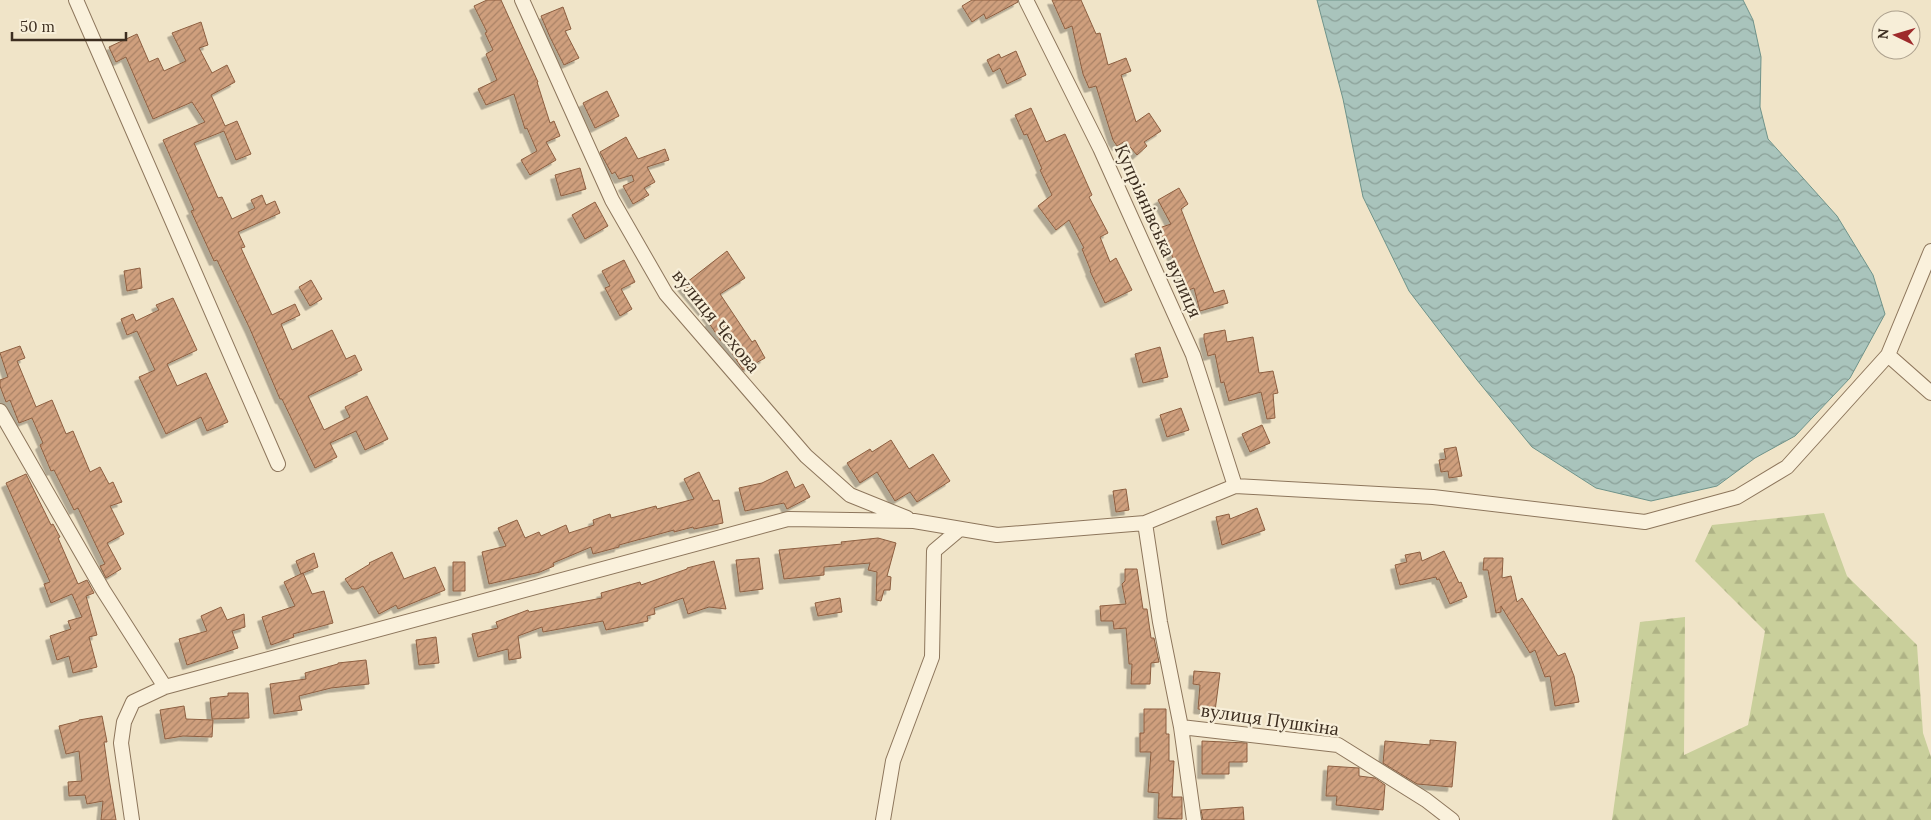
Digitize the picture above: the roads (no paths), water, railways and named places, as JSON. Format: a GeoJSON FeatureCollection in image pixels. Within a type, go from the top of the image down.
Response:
{"type":"FeatureCollection","features":[{"type":"Feature","properties":{"kind":"street"},"geometry":{"type":"LineString","coordinates":[[76,0],[278,464]]}},
{"type":"Feature","properties":{"kind":"street","name":"вулиця Чехова"},"geometry":{"type":"LineString","coordinates":[[522,0],[612,200],[666,294],[806,456],[850,494],[914,520]]}},
{"type":"Feature","properties":{"kind":"street","name":"Купріянівська вулиця"},"geometry":{"type":"LineString","coordinates":[[1026,0],[1100,148],[1193,355],[1235,486]]}},
{"type":"Feature","properties":{"kind":"street"},"geometry":{"type":"LineString","coordinates":[[132,820],[121,744],[124,722],[133,702],[165,687],[788,518],[914,520],[997,535],[1145,523],[1235,486],[1432,497],[1645,522],[1737,498],[1788,467],[1888,355],[1931,251]]}},
{"type":"Feature","properties":{"kind":"street"},"geometry":{"type":"LineString","coordinates":[[1888,355],[1931,393]]}},
{"type":"Feature","properties":{"kind":"street"},"geometry":{"type":"LineString","coordinates":[[0,411],[102,590],[165,687]]}},
{"type":"Feature","properties":{"kind":"street","name":"вулиця Пушкіна"},"geometry":{"type":"LineString","coordinates":[[1145,523],[1160,622],[1181,727],[1194,820]]}},
{"type":"Feature","properties":{"kind":"street"},"geometry":{"type":"LineString","coordinates":[[883,820],[893,761],[932,657],[934,551],[960,528]]}},
{"type":"Feature","properties":{"kind":"street","name":"вулиця Пушкіна"},"geometry":{"type":"LineString","coordinates":[[1181,727],[1338,745],[1426,800],[1452,820]]}},
{"type":"Feature","properties":{"kind":"water"},"geometry":{"type":"Polygon","coordinates":[[[1317,0],[1743,0],[1753,20],[1761,57],[1760,107],[1768,139],[1837,216],[1873,275],[1885,314],[1850,378],[1795,436],[1755,458],[1717,486],[1651,501],[1596,488],[1532,447],[1477,380],[1409,291],[1363,197],[1343,99],[1317,0]]]}}]}
